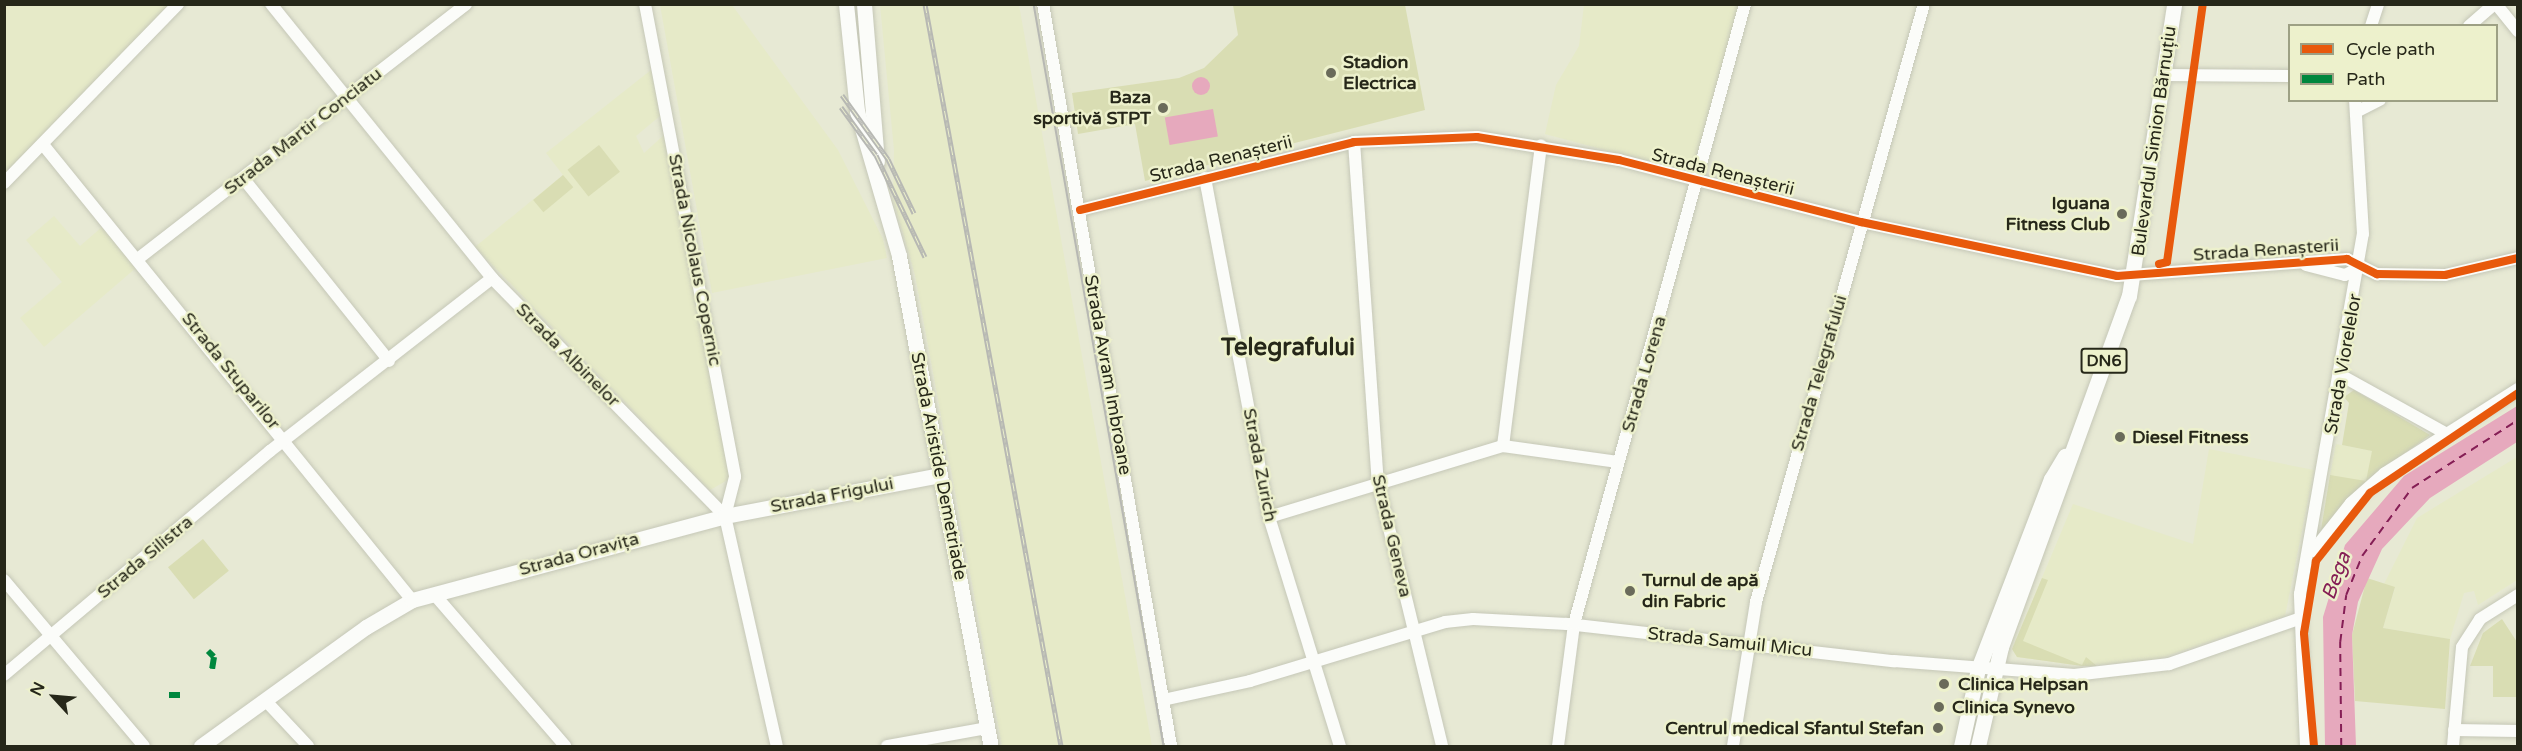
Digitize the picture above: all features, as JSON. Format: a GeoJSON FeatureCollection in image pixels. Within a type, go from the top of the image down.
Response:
{"type":"FeatureCollection","features":[{"type":"Feature","properties":{"kind":"main road","name":"Strada Aristide Demetriade"},"geometry":{"type":"LineString","coordinates":[[846,4],[857,111],[898,256],[991,747]]}},
{"type":"Feature","properties":{"kind":"main road","name":"Strada Aristide Demetriade"},"geometry":{"type":"LineString","coordinates":[[864,4],[879,188]]}},
{"type":"Feature","properties":{"kind":"main road","name":"Bulevardul Simion Bărnuțiu"},"geometry":{"type":"LineString","coordinates":[[1978,747],[1994,668],[2048,528],[2072,446],[2134,275],[2174,4]]}},
{"type":"Feature","properties":{"kind":"main road","name":"Bulevardul Simion Bărnuțiu"},"geometry":{"type":"LineString","coordinates":[[1961,747],[1978,669],[2050,479],[2072,446]]}},
{"type":"Feature","properties":{"kind":"main road","name":"Strada Frigului"},"geometry":{"type":"LineString","coordinates":[[724,516],[940,475]]}},
{"type":"Feature","properties":{"kind":"main road","name":"Strada Oravița"},"geometry":{"type":"LineString","coordinates":[[201,747],[412,600],[724,516]]}},
{"type":"Feature","properties":{"kind":"street"},"geometry":{"type":"LineString","coordinates":[[4,183],[45,147],[178,4]]}},
{"type":"Feature","properties":{"kind":"street","name":"Strada Albinelor"},"geometry":{"type":"LineString","coordinates":[[271,4],[492,278],[724,516]]}},
{"type":"Feature","properties":{"kind":"street","name":"Strada Martir Conciatu"},"geometry":{"type":"LineString","coordinates":[[140,258],[466,4]]}},
{"type":"Feature","properties":{"kind":"street","name":"Strada Nicolaus Copernic"},"geometry":{"type":"LineString","coordinates":[[645,4],[735,477],[724,516]]}},
{"type":"Feature","properties":{"kind":"street","name":"Strada Avram Imbroane"},"geometry":{"type":"LineString","coordinates":[[1043,4],[1171,747]]}},
{"type":"Feature","properties":{"kind":"street","name":"Strada Lorena"},"geometry":{"type":"LineString","coordinates":[[1558,747],[1574,624],[1699,181],[1745,4]]}},
{"type":"Feature","properties":{"kind":"street","name":"Strada Telegrafului"},"geometry":{"type":"LineString","coordinates":[[1733,747],[1747,643],[1861,222],[1924,4]]}},
{"type":"Feature","properties":{"kind":"street"},"geometry":{"type":"LineString","coordinates":[[2372,24],[2378,4]]}},
{"type":"Feature","properties":{"kind":"street"},"geometry":{"type":"LineString","coordinates":[[2471,24],[2495,4],[2517,31]]}},
{"type":"Feature","properties":{"kind":"street"},"geometry":{"type":"LineString","coordinates":[[2164,75],[2232,78],[2288,76]]}},
{"type":"Feature","properties":{"kind":"street"},"geometry":{"type":"LineString","coordinates":[[2356,106],[2372,102]]}},
{"type":"Feature","properties":{"kind":"street","name":"Strada Viorelelor"},"geometry":{"type":"LineString","coordinates":[[2306,747],[2298,620],[2342,376],[2363,234],[2356,106]]}},
{"type":"Feature","properties":{"kind":"street","name":"Strada Renașterii"},"geometry":{"type":"LineString","coordinates":[[1080,210],[1354,142],[1477,137],[1540,145],[1699,181],[1861,222],[2117,276],[2304,264],[2347,259],[2359,268],[2378,274],[2445,275],[2517,258]]}},
{"type":"Feature","properties":{"kind":"street","name":"Strada Geneva"},"geometry":{"type":"LineString","coordinates":[[1354,142],[1378,483],[1442,747]]}},
{"type":"Feature","properties":{"kind":"street"},"geometry":{"type":"LineString","coordinates":[[1503,446],[1540,145]]}},
{"type":"Feature","properties":{"kind":"street","name":"Strada Stuparilor"},"geometry":{"type":"LineString","coordinates":[[45,147],[140,258],[412,600]]}},
{"type":"Feature","properties":{"kind":"street"},"geometry":{"type":"LineString","coordinates":[[243,178],[388,361]]}},
{"type":"Feature","properties":{"kind":"street","name":"Strada Zurich"},"geometry":{"type":"LineString","coordinates":[[1205,178],[1269,517],[1340,747]]}},
{"type":"Feature","properties":{"kind":"street","name":"Strada Silistra"},"geometry":{"type":"LineString","coordinates":[[4,675],[287,440],[492,278]]}},
{"type":"Feature","properties":{"kind":"street"},"geometry":{"type":"LineString","coordinates":[[2342,376],[2447,434]]}},
{"type":"Feature","properties":{"kind":"street"},"geometry":{"type":"LineString","coordinates":[[2310,554],[2351,503],[2385,472],[2517,388]]}},
{"type":"Feature","properties":{"kind":"street"},"geometry":{"type":"LineString","coordinates":[[1269,517],[1503,446],[1618,462]]}},
{"type":"Feature","properties":{"kind":"street"},"geometry":{"type":"LineString","coordinates":[[724,516],[777,747]]}},
{"type":"Feature","properties":{"kind":"street"},"geometry":{"type":"LineString","coordinates":[[4,580],[144,747]]}},
{"type":"Feature","properties":{"kind":"street"},"geometry":{"type":"LineString","coordinates":[[434,594],[565,747]]}},
{"type":"Feature","properties":{"kind":"street"},"geometry":{"type":"LineString","coordinates":[[2453,747],[2463,647],[2481,620],[2517,595]]}},
{"type":"Feature","properties":{"kind":"street","name":"Strada Samuil Micu"},"geometry":{"type":"LineString","coordinates":[[1163,700],[1314,663],[1415,630],[1473,619],[1574,624],[1894,662],[2074,675],[2144,669],[2298,620]]}},
{"type":"Feature","properties":{"kind":"street"},"geometry":{"type":"LineString","coordinates":[[266,700],[308,747]]}},
{"type":"Feature","properties":{"kind":"street"},"geometry":{"type":"LineString","coordinates":[[887,747],[987,728]]}},
{"type":"Feature","properties":{"kind":"street"},"geometry":{"type":"LineString","coordinates":[[2454,730],[2517,730]]}},
{"type":"Feature","properties":{"kind":"shaded area"},"geometry":{"type":"Polygon","coordinates":[[[5,5],[185,5],[5,183],[5,5]]]}},
{"type":"Feature","properties":{"kind":"shaded area"},"geometry":{"type":"Polygon","coordinates":[[[660,5],[732,5],[838,150],[883,239],[887,258],[712,293],[660,5]]]}},
{"type":"Feature","properties":{"kind":"shaded area"},"geometry":{"type":"Polygon","coordinates":[[[880,5],[1019,5],[1152,746],[1002,746],[915,275],[893,199],[894,150],[880,5]]]}},
{"type":"Feature","properties":{"kind":"shaded area","name":"Stadion Electrica"},"geometry":{"type":"Polygon","coordinates":[[[1233,5],[1405,5],[1425,110],[1145,181],[1135,124],[1078,134],[1072,93],[1179,78],[1204,68],[1238,35],[1233,5]]]}},
{"type":"Feature","properties":{"kind":"shaded area"},"geometry":{"type":"Polygon","coordinates":[[[1584,5],[1740,5],[1695,174],[1545,134],[1556,85],[1579,46],[1584,5]]]}},
{"type":"Feature","properties":{"kind":"shaded area"},"geometry":{"type":"Polygon","coordinates":[[[651,70],[660,116],[636,136],[644,153],[664,135],[731,478],[710,490],[475,247],[563,175],[546,153],[651,70]]]}},
{"type":"Feature","properties":{"kind":"shaded area"},"geometry":{"type":"Polygon","coordinates":[[[599,145],[620,172],[588,196],[567,170],[599,145]]]}},
{"type":"Feature","properties":{"kind":"shaded area"},"geometry":{"type":"Polygon","coordinates":[[[563,175],[573,187],[543,212],[533,200],[563,175]]]}},
{"type":"Feature","properties":{"kind":"shaded area"},"geometry":{"type":"Polygon","coordinates":[[[54,216],[80,246],[102,227],[137,267],[44,347],[20,318],[62,282],[26,240],[54,216]]]}},
{"type":"Feature","properties":{"kind":"shaded area"},"geometry":{"type":"Polygon","coordinates":[[[2354,390],[2430,435],[2366,481],[2372,451],[2342,445],[2349,403],[2344,397],[2354,390]]]}},
{"type":"Feature","properties":{"kind":"shaded area"},"geometry":{"type":"Polygon","coordinates":[[[2336,444],[2372,451],[2366,482],[2330,475],[2336,444]]]}},
{"type":"Feature","properties":{"kind":"shaded area"},"geometry":{"type":"Polygon","coordinates":[[[2209,449],[2314,470],[2285,616],[2155,660],[2082,666],[2017,657],[2012,649],[2073,504],[2193,544],[2209,449]]]}},
{"type":"Feature","properties":{"kind":"shaded area"},"geometry":{"type":"Polygon","coordinates":[[[2517,457],[2517,580],[2478,605],[2474,591],[2464,593],[2450,639],[2383,628],[2395,588],[2384,584],[2417,518],[2517,457]]]}},
{"type":"Feature","properties":{"kind":"shaded area"},"geometry":{"type":"Polygon","coordinates":[[[2330,475],[2366,481],[2321,530],[2330,475]]]}},
{"type":"Feature","properties":{"kind":"shaded area"},"geometry":{"type":"Polygon","coordinates":[[[203,539],[229,571],[194,599],[168,567],[203,539]]]}},
{"type":"Feature","properties":{"kind":"shaded area"},"geometry":{"type":"Polygon","coordinates":[[[2042,578],[2048,580],[2023,641],[2082,665],[2086,657],[2097,666],[2082,666],[2017,657],[2012,649],[2042,578]]]}},
{"type":"Feature","properties":{"kind":"shaded area"},"geometry":{"type":"Polygon","coordinates":[[[2367,578],[2395,587],[2383,628],[2450,639],[2445,709],[2355,701],[2352,635],[2367,578]]]}},
{"type":"Feature","properties":{"kind":"shaded area"},"geometry":{"type":"Polygon","coordinates":[[[2502,619],[2517,642],[2517,697],[2493,697],[2493,666],[2470,666],[2483,633],[2502,619]]]}},
{"type":"Feature","properties":{"kind":"water"},"geometry":{"type":"Polygon","coordinates":[[[1201,77],[1208,79],[1210,86],[1208,93],[1201,95],[1194,93],[1192,86],[1194,79],[1201,77]]]}},
{"type":"Feature","properties":{"kind":"water"},"geometry":{"type":"Polygon","coordinates":[[[1213,109],[1218,137],[1170,145],[1165,118],[1213,109]]]}},
{"type":"Feature","properties":{"kind":"water","name":"Bega"},"geometry":{"type":"Polygon","coordinates":[[[2517,406],[2517,442],[2430,498],[2382,549],[2358,602],[2352,635],[2356,746],[2325,746],[2323,617],[2345,545],[2404,476],[2517,406]]]}},
{"type":"Feature","properties":{"kind":"ferry route"},"geometry":{"type":"LineString","coordinates":[[2341,746],[2340,642],[2346,595],[2362,556],[2412,488],[2518,420]]}},
{"type":"Feature","properties":{"kind":"tram line"},"geometry":{"type":"LineString","coordinates":[[1034,4],[1164,746]]}},
{"type":"Feature","properties":{"kind":"railway"},"geometry":{"type":"LineString","coordinates":[[925,4],[1061,746]]}},
{"type":"Feature","properties":{"kind":"railway"},"geometry":{"type":"LineString","coordinates":[[842,95],[888,159],[914,213]]}},
{"type":"Feature","properties":{"kind":"railway"},"geometry":{"type":"LineString","coordinates":[[841,107],[876,155],[925,257]]}},
{"type":"Feature","properties":{"kind":"marked path"},"geometry":{"type":"LineString","coordinates":[[208,651],[214,657],[212,669]]}},
{"type":"Feature","properties":{"kind":"marked path"},"geometry":{"type":"LineString","coordinates":[[169,695],[180,695]]}},
{"type":"Feature","properties":{"kind":"cycle path"},"geometry":{"type":"LineString","coordinates":[[2159,264],[2167,262],[2203,4]]}},
{"type":"Feature","properties":{"kind":"cycle path"},"geometry":{"type":"LineString","coordinates":[[1080,210],[1354,142],[1477,137],[1619,160],[1861,222],[2117,276],[2347,259],[2377,274],[2445,275],[2518,258]]}},
{"type":"Feature","properties":{"kind":"cycle path"},"geometry":{"type":"LineString","coordinates":[[2314,746],[2304,633],[2316,561],[2370,493],[2518,393]]}},
{"type":"Feature","properties":{"kind":"place","name":"Stadion Electrica"},"geometry":{"type":"Point","coordinates":[1331,73]}},
{"type":"Feature","properties":{"kind":"place","name":"Baza sportivă STPT"},"geometry":{"type":"Point","coordinates":[1163,108]}},
{"type":"Feature","properties":{"kind":"place","name":"Iguana Fitness Club"},"geometry":{"type":"Point","coordinates":[2122,214]}},
{"type":"Feature","properties":{"kind":"place","name":"Diesel Fitness"},"geometry":{"type":"Point","coordinates":[2120,437]}},
{"type":"Feature","properties":{"kind":"place","name":"Turnul de apă din Fabric"},"geometry":{"type":"Point","coordinates":[1630,591]}},
{"type":"Feature","properties":{"kind":"place","name":"Clinica Helpsan"},"geometry":{"type":"Point","coordinates":[1944,684]}},
{"type":"Feature","properties":{"kind":"place","name":"Clinica Synevo"},"geometry":{"type":"Point","coordinates":[1939,707]}},
{"type":"Feature","properties":{"kind":"place","name":"Centrul medical Sfantul Stefan"},"geometry":{"type":"Point","coordinates":[1938,728]}},
{"type":"Feature","properties":{"kind":"district","name":"Telegrafului"},"geometry":{"type":"Point","coordinates":[1288,348]}}]}
